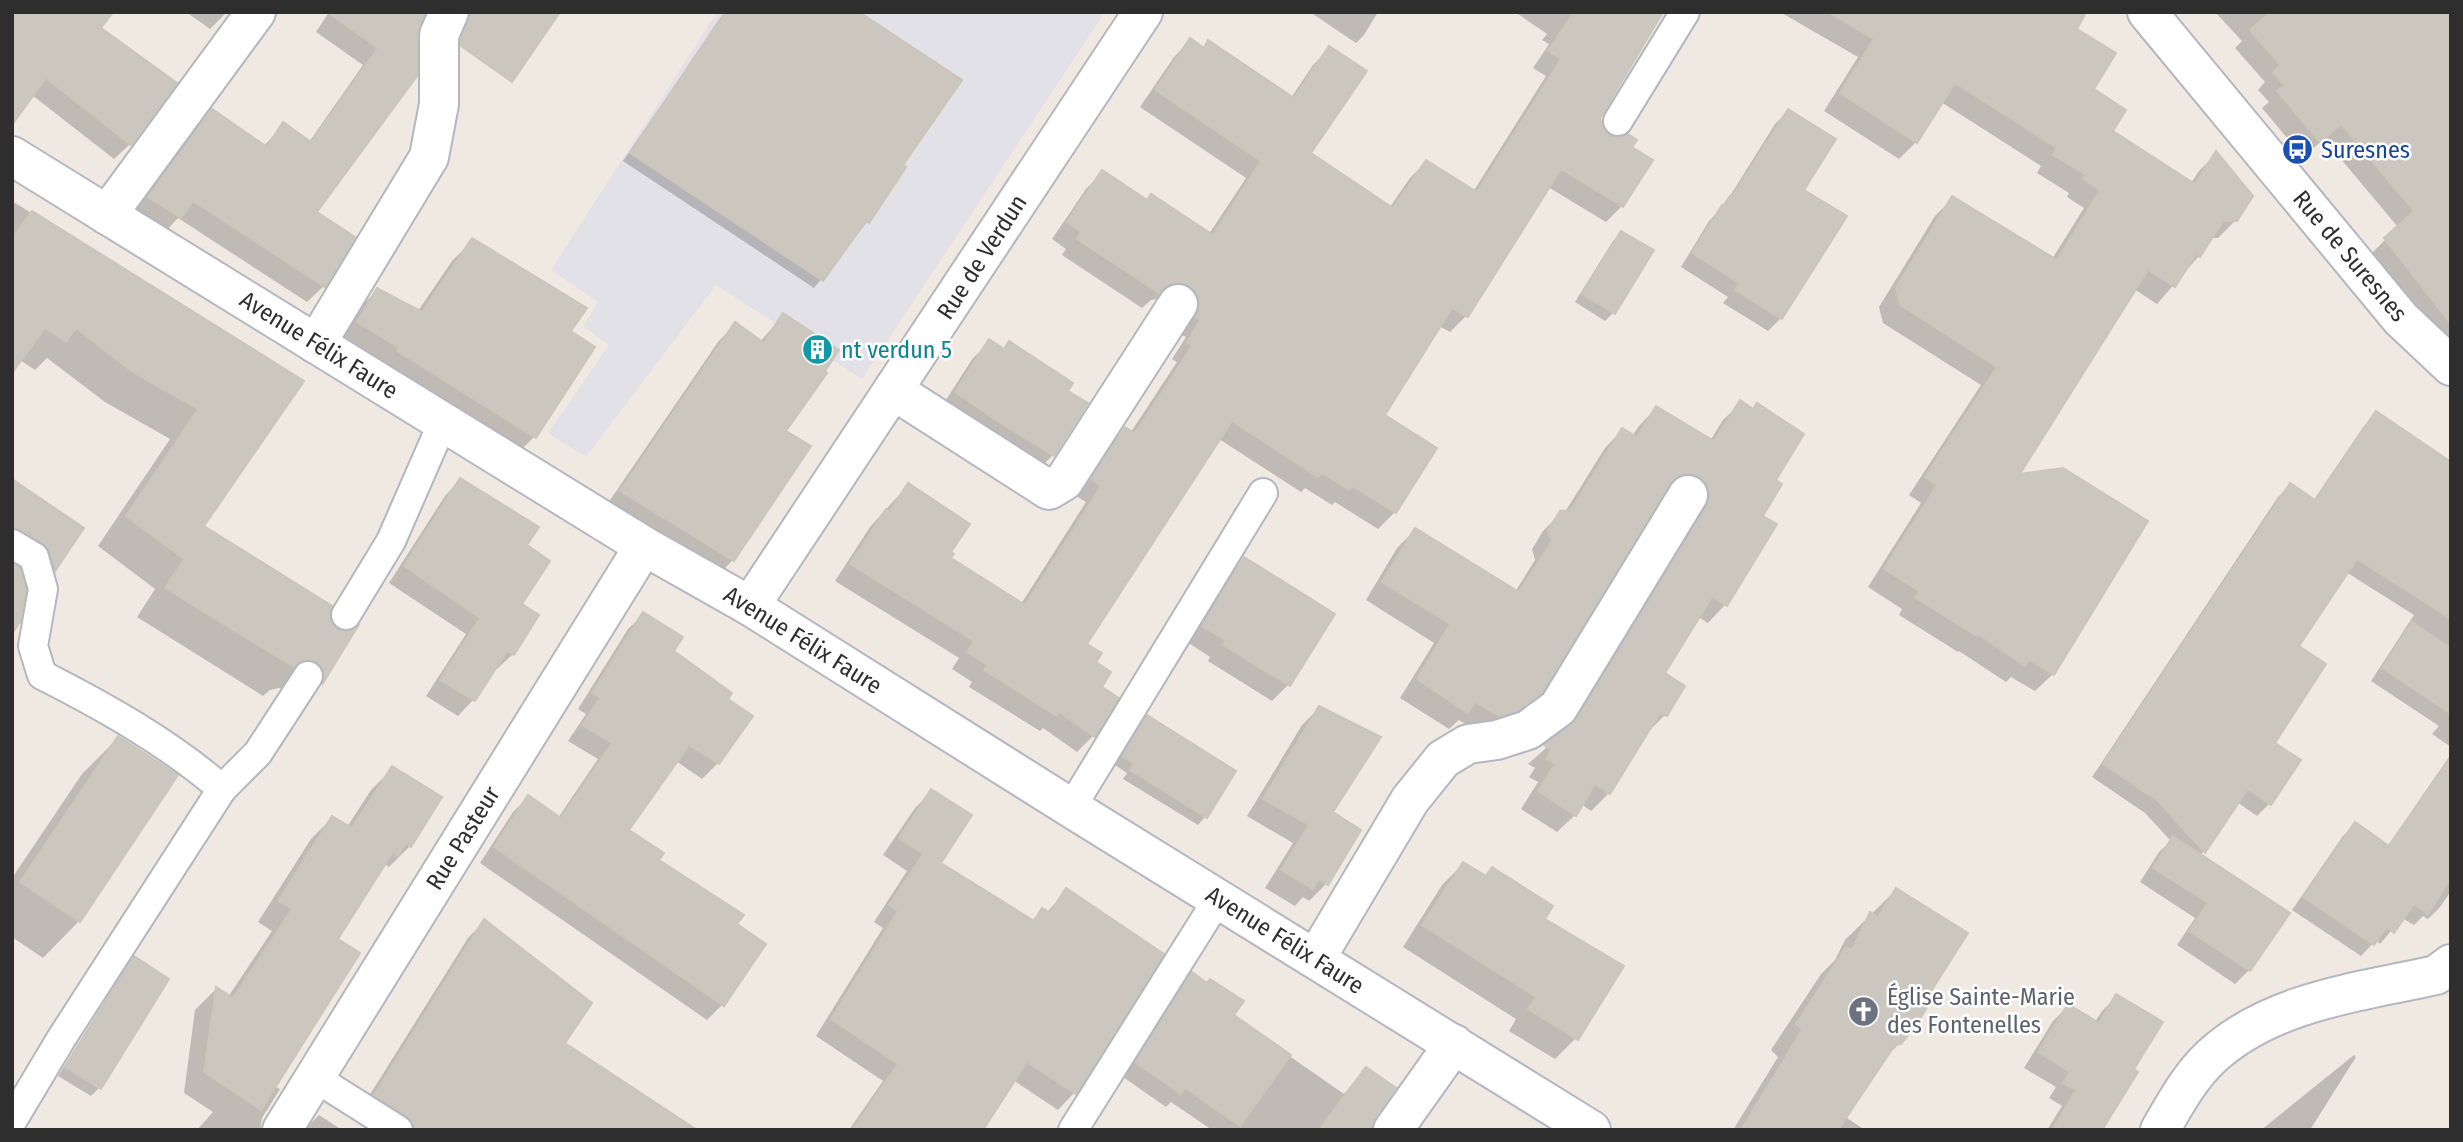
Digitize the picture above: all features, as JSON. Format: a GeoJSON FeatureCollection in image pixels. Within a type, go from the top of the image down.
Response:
{"type":"FeatureCollection","features":[{"type":"Feature","properties":{"kind":"street"},"geometry":{"type":"LineString","coordinates":[[107,215],[256,12]]}},
{"type":"Feature","properties":{"kind":"street"},"geometry":{"type":"LineString","coordinates":[[316,344],[429,157],[439,104],[439,35],[449,12]]}},
{"type":"Feature","properties":{"kind":"street","name":"Rue de Verdun"},"geometry":{"type":"LineString","coordinates":[[750,606],[1143,12]]}},
{"type":"Feature","properties":{"kind":"street","name":"Rue de Suresnes"},"geometry":{"type":"LineString","coordinates":[[2147,12],[2401,319],[2451,366]]}},
{"type":"Feature","properties":{"kind":"street","name":"Avenue Félix Faure"},"geometry":{"type":"LineString","coordinates":[[12,156],[644,546],[750,606],[1070,808],[1591,1130]]}},
{"type":"Feature","properties":{"kind":"street"},"geometry":{"type":"LineString","coordinates":[[894,390],[1049,490],[1064,481],[1178,304]]}},
{"type":"Feature","properties":{"kind":"street"},"geometry":{"type":"LineString","coordinates":[[1316,958],[1410,800],[1443,759],[1468,744],[1497,740],[1528,730],[1558,708],[1688,495]]}},
{"type":"Feature","properties":{"kind":"street","name":"Rue Pasteur"},"geometry":{"type":"LineString","coordinates":[[282,1130],[644,546]]}},
{"type":"Feature","properties":{"kind":"street"},"geometry":{"type":"LineString","coordinates":[[2160,1130],[2182,1091],[2212,1056],[2246,1031],[2296,1007],[2436,975],[2451,964]]}},
{"type":"Feature","properties":{"kind":"street"},"geometry":{"type":"LineString","coordinates":[[1393,1130],[1454,1044]]}},
{"type":"Feature","properties":{"kind":"lane"},"geometry":{"type":"LineString","coordinates":[[1618,121],[1685,12]]}},
{"type":"Feature","properties":{"kind":"lane"},"geometry":{"type":"LineString","coordinates":[[346,615],[391,541],[443,422]]}},
{"type":"Feature","properties":{"kind":"lane"},"geometry":{"type":"LineString","coordinates":[[1070,808],[1263,494]]}},
{"type":"Feature","properties":{"kind":"lane"},"geometry":{"type":"LineString","coordinates":[[12,544],[34,557],[43,589],[33,646],[42,675],[100,705],[202,771],[222,789]]}},
{"type":"Feature","properties":{"kind":"lane"},"geometry":{"type":"LineString","coordinates":[[12,1121],[61,1039],[222,789],[258,753],[308,676]]}},
{"type":"Feature","properties":{"kind":"lane"},"geometry":{"type":"LineString","coordinates":[[1073,1130],[1218,899]]}},
{"type":"Feature","properties":{"kind":"lane"},"geometry":{"type":"LineString","coordinates":[[314,1077],[398,1130]]}},
{"type":"Feature","properties":{"kind":"shaded area"},"geometry":{"type":"Polygon","coordinates":[[[717,12],[1105,12],[862,379],[716,285],[586,457],[548,433],[609,345],[583,326],[598,302],[551,270],[717,12]]]}},
{"type":"Feature","properties":{"kind":"building"},"geometry":{"type":"Polygon","coordinates":[[[12,12],[113,12],[101,28],[177,83],[131,145],[46,78],[12,125],[12,12]]]}},
{"type":"Feature","properties":{"kind":"building"},"geometry":{"type":"Polygon","coordinates":[[[327,12],[425,12],[417,34],[417,76],[317,212],[355,237],[325,287],[193,201],[181,218],[148,197],[212,109],[267,147],[283,122],[311,142],[378,48],[327,12]]]}},
{"type":"Feature","properties":{"kind":"building"},"geometry":{"type":"Polygon","coordinates":[[[470,12],[560,12],[512,82],[461,46],[470,12]]]}},
{"type":"Feature","properties":{"kind":"building"},"geometry":{"type":"Polygon","coordinates":[[[725,12],[859,12],[962,80],[903,165],[906,167],[869,223],[866,221],[823,281],[630,153],[725,12]]]}},
{"type":"Feature","properties":{"kind":"building"},"geometry":{"type":"Polygon","coordinates":[[[1574,12],[1663,12],[1600,118],[1609,135],[1618,138],[1628,134],[1637,140],[1632,147],[1653,160],[1623,207],[1561,169],[1468,317],[1452,308],[1385,415],[1437,448],[1396,513],[1352,486],[1349,490],[1322,473],[1318,477],[1232,421],[1087,644],[1102,653],[1096,662],[1111,672],[1102,687],[1119,698],[1095,737],[1059,712],[1057,716],[984,670],[987,665],[967,652],[974,641],[850,564],[886,509],[890,511],[908,483],[970,524],[951,552],[954,554],[951,558],[1025,605],[1101,486],[1091,479],[1125,427],[1135,433],[1192,346],[1187,342],[1200,320],[1196,317],[1200,306],[1198,295],[1190,286],[1180,282],[1169,284],[1159,293],[1077,239],[1081,232],[1067,222],[1102,170],[1147,200],[1151,194],[1213,235],[1261,161],[1155,90],[1190,38],[1204,48],[1208,40],[1294,98],[1329,46],[1367,71],[1311,153],[1393,208],[1426,160],[1477,192],[1561,59],[1548,51],[1574,12]]]}},
{"type":"Feature","properties":{"kind":"building"},"geometry":{"type":"Polygon","coordinates":[[[1828,12],[2086,12],[2077,29],[2116,53],[2094,89],[2126,110],[2113,131],[2195,184],[2216,151],[2253,196],[2237,221],[2223,221],[2200,257],[2196,254],[2175,287],[2148,270],[2020,474],[2063,468],[2148,521],[2054,675],[2029,660],[2025,666],[1978,634],[1977,636],[1916,598],[1919,591],[1884,569],[1937,485],[1925,477],[1997,367],[1900,305],[1896,288],[1952,196],[2057,260],[2100,190],[2083,179],[2086,175],[2053,155],[2057,148],[1955,83],[1917,143],[1840,93],[1874,39],[1828,12]]]}},
{"type":"Feature","properties":{"kind":"building"},"geometry":{"type":"Polygon","coordinates":[[[2271,12],[2451,12],[2451,324],[2384,238],[2414,211],[2341,124],[2320,142],[2277,91],[2284,85],[2273,72],[2280,65],[2250,30],[2271,12]]]}},
{"type":"Feature","properties":{"kind":"building"},"geometry":{"type":"Polygon","coordinates":[[[1788,109],[1836,139],[1804,190],[1847,216],[1782,319],[1735,290],[1739,283],[1692,253],[1722,205],[1732,197],[1788,109]]]}},
{"type":"Feature","properties":{"kind":"building"},"geometry":{"type":"Polygon","coordinates":[[[32,211],[304,381],[204,526],[332,606],[329,615],[337,629],[346,632],[358,626],[323,683],[323,669],[316,662],[301,661],[294,667],[165,588],[184,559],[126,516],[198,409],[134,373],[76,328],[66,342],[45,328],[12,373],[12,238],[32,211]]]}},
{"type":"Feature","properties":{"kind":"building"},"geometry":{"type":"Polygon","coordinates":[[[1621,231],[1654,250],[1615,314],[1582,294],[1621,231]]]}},
{"type":"Feature","properties":{"kind":"building"},"geometry":{"type":"Polygon","coordinates":[[[472,238],[587,308],[571,331],[595,347],[536,438],[397,351],[399,348],[357,322],[377,288],[422,312],[472,238]]]}},
{"type":"Feature","properties":{"kind":"building"},"geometry":{"type":"Polygon","coordinates":[[[783,313],[839,350],[825,371],[827,373],[786,431],[811,446],[734,561],[620,491],[735,322],[764,343],[783,313]]]}},
{"type":"Feature","properties":{"kind":"building"},"geometry":{"type":"Polygon","coordinates":[[[989,339],[1004,349],[1009,341],[1073,383],[1068,391],[1088,403],[1054,456],[955,392],[989,339]]]}},
{"type":"Feature","properties":{"kind":"building"},"geometry":{"type":"Polygon","coordinates":[[[1740,400],[1753,409],[1757,403],[1804,434],[1776,480],[1782,484],[1763,516],[1777,524],[1727,606],[1712,597],[1665,673],[1685,686],[1667,716],[1660,713],[1610,794],[1595,784],[1576,816],[1538,791],[1555,764],[1546,759],[1551,750],[1544,745],[1577,719],[1707,506],[1710,495],[1707,484],[1699,476],[1688,473],[1677,476],[1670,483],[1542,693],[1518,710],[1499,716],[1475,702],[1468,713],[1417,679],[1450,624],[1382,582],[1415,528],[1519,592],[1552,541],[1548,530],[1560,511],[1571,510],[1622,428],[1637,437],[1656,406],[1714,441],[1740,400]]]}},
{"type":"Feature","properties":{"kind":"building"},"geometry":{"type":"Polygon","coordinates":[[[2376,411],[2451,462],[2451,619],[2357,559],[2299,646],[2326,664],[2275,743],[2301,760],[2271,805],[2248,789],[2205,853],[2158,801],[2103,764],[2290,483],[2315,500],[2376,411]]]}},
{"type":"Feature","properties":{"kind":"building"},"geometry":{"type":"Polygon","coordinates":[[[460,478],[539,527],[527,545],[550,561],[522,604],[539,615],[514,655],[507,651],[475,701],[440,680],[480,618],[404,566],[460,478]]]}},
{"type":"Feature","properties":{"kind":"building"},"geometry":{"type":"Polygon","coordinates":[[[12,479],[84,528],[55,571],[50,552],[43,543],[12,527],[12,479]]]}},
{"type":"Feature","properties":{"kind":"building"},"geometry":{"type":"Polygon","coordinates":[[[1244,557],[1335,614],[1290,686],[1223,645],[1225,640],[1202,626],[1244,557]]]}},
{"type":"Feature","properties":{"kind":"building"},"geometry":{"type":"Polygon","coordinates":[[[12,563],[20,568],[26,590],[20,622],[12,634],[12,563]]]}},
{"type":"Feature","properties":{"kind":"building"},"geometry":{"type":"Polygon","coordinates":[[[643,612],[683,637],[674,651],[732,693],[728,699],[753,716],[719,764],[689,745],[629,830],[664,853],[659,860],[744,915],[737,924],[766,944],[724,1006],[494,847],[528,795],[561,818],[612,743],[582,725],[600,698],[592,693],[643,612]]]}},
{"type":"Feature","properties":{"kind":"building"},"geometry":{"type":"Polygon","coordinates":[[[2412,622],[2451,648],[2451,714],[2382,668],[2412,622]]]}},
{"type":"Feature","properties":{"kind":"building"},"geometry":{"type":"Polygon","coordinates":[[[1319,706],[1381,737],[1333,812],[1361,830],[1328,885],[1319,879],[1313,889],[1281,870],[1309,825],[1263,799],[1319,706]]]}},
{"type":"Feature","properties":{"kind":"building"},"geometry":{"type":"Polygon","coordinates":[[[1147,715],[1236,771],[1207,818],[1130,770],[1134,764],[1122,756],[1147,715]]]}},
{"type":"Feature","properties":{"kind":"building"},"geometry":{"type":"Polygon","coordinates":[[[118,736],[178,775],[80,922],[20,882],[118,736]]]}},
{"type":"Feature","properties":{"kind":"building"},"geometry":{"type":"Polygon","coordinates":[[[2451,757],[2451,878],[2428,914],[2414,904],[2394,933],[2387,927],[2374,945],[2303,897],[2355,822],[2389,846],[2451,757]]]}},
{"type":"Feature","properties":{"kind":"building"},"geometry":{"type":"Polygon","coordinates":[[[392,766],[442,797],[411,847],[406,843],[398,856],[393,852],[338,939],[360,953],[261,1110],[204,1072],[216,987],[233,998],[292,909],[278,901],[332,816],[352,828],[392,766]]]}},
{"type":"Feature","properties":{"kind":"building"},"geometry":{"type":"Polygon","coordinates":[[[931,789],[972,815],[941,863],[1034,921],[1042,908],[1050,913],[1066,888],[1164,954],[1076,1094],[1027,1062],[983,1130],[852,1130],[898,1064],[831,1019],[898,911],[889,905],[923,854],[899,838],[931,789]]]}},
{"type":"Feature","properties":{"kind":"building"},"geometry":{"type":"Polygon","coordinates":[[[2173,836],[2290,913],[2250,971],[2189,931],[2208,903],[2153,868],[2173,836]]]}},
{"type":"Feature","properties":{"kind":"building"},"geometry":{"type":"Polygon","coordinates":[[[1463,862],[1486,876],[1492,867],[1553,906],[1545,919],[1624,966],[1578,1040],[1528,1009],[1536,997],[1422,925],[1463,862]]]}},
{"type":"Feature","properties":{"kind":"building","name":"Église Sainte-Marie des Fontenelles"},"geometry":{"type":"Polygon","coordinates":[[[1896,888],[1968,933],[1928,996],[1932,999],[1917,1024],[1901,1044],[1895,1045],[1838,1130],[1741,1130],[1802,1030],[1796,1024],[1846,947],[1852,950],[1870,912],[1878,917],[1896,888]]]}},
{"type":"Feature","properties":{"kind":"building"},"geometry":{"type":"Polygon","coordinates":[[[484,919],[592,1003],[565,1043],[697,1130],[415,1130],[407,1116],[374,1095],[484,919]]]}},
{"type":"Feature","properties":{"kind":"building"},"geometry":{"type":"Polygon","coordinates":[[[134,956],[169,979],[101,1089],[65,1067],[134,956]]]}},
{"type":"Feature","properties":{"kind":"building"},"geometry":{"type":"Polygon","coordinates":[[[1192,972],[1207,983],[1210,979],[1244,1001],[1234,1015],[1291,1055],[1240,1126],[1185,1088],[1181,1094],[1135,1062],[1192,972]]]}},
{"type":"Feature","properties":{"kind":"building"},"geometry":{"type":"Polygon","coordinates":[[[2116,994],[2163,1022],[2134,1069],[2138,1072],[2102,1130],[2052,1130],[2076,1090],[2063,1083],[2070,1072],[2038,1052],[2068,1004],[2099,1023],[2116,994]]]}},
{"type":"Feature","properties":{"kind":"building"},"geometry":{"type":"Polygon","coordinates":[[[1366,1067],[1396,1088],[1375,1117],[1371,1128],[1319,1130],[1366,1067]]]}},
{"type":"Feature","properties":{"kind":"place","name":"Suresnes"},"geometry":{"type":"Point","coordinates":[2298,150]}},
{"type":"Feature","properties":{"kind":"place","name":"nt verdun 5"},"geometry":{"type":"Point","coordinates":[818,350]}},
{"type":"Feature","properties":{"kind":"place","name":"Église Sainte-Marie des Fontenelles"},"geometry":{"type":"Point","coordinates":[1864,1011]}}]}
